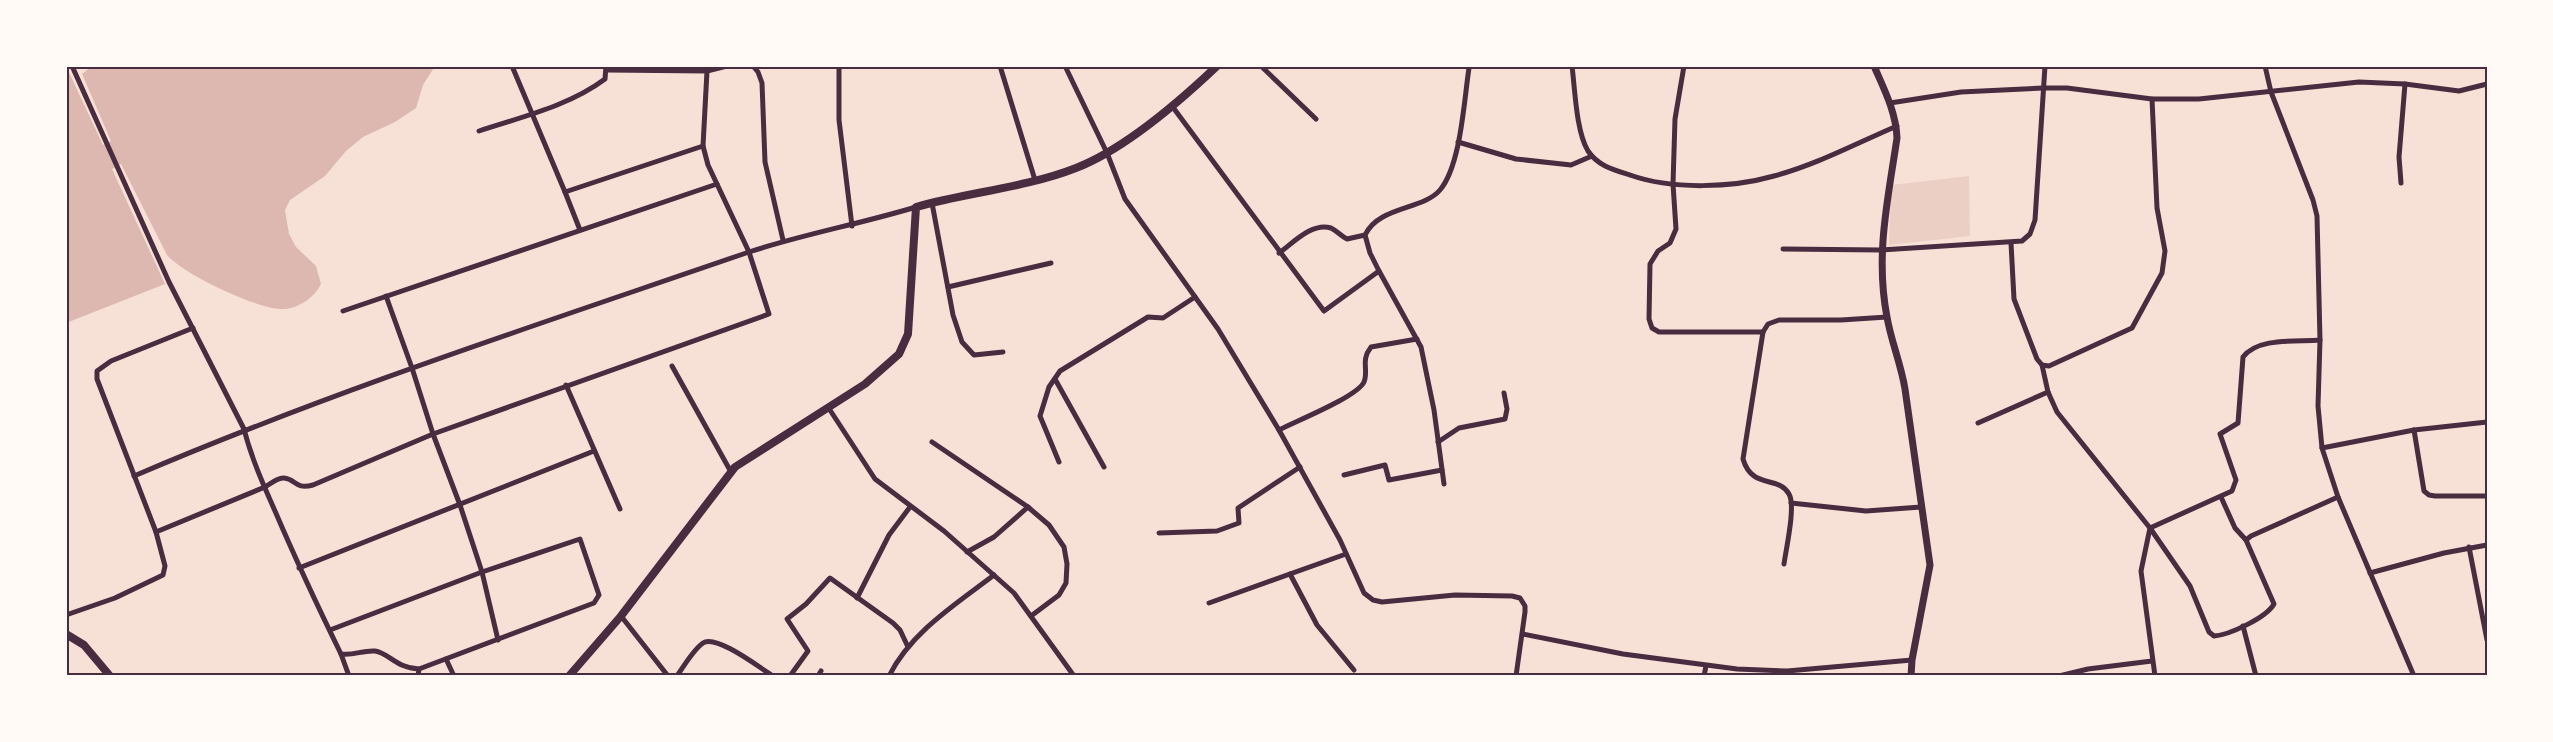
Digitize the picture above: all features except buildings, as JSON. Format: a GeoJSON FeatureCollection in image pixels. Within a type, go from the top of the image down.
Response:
{"type":"FeatureCollection","features":[{"type":"Feature","properties":{"kind":"main road"},"geometry":{"type":"LineString","coordinates":[[569,676],[621,616],[731,472],[745,460],[874,377],[893,361],[904,347],[908,334],[916,207],[1074,169],[1107,153],[1172,106],[1217,66]]}},
{"type":"Feature","properties":{"kind":"main road"},"geometry":{"type":"LineString","coordinates":[[66,634],[84,645],[110,676]]}},
{"type":"Feature","properties":{"kind":"street"},"geometry":{"type":"LineString","coordinates":[[72,66],[169,282],[244,429],[264,487],[349,676]]}},
{"type":"Feature","properties":{"kind":"street"},"geometry":{"type":"LineString","coordinates":[[512,66],[533,112],[580,231]]}},
{"type":"Feature","properties":{"kind":"street"},"geometry":{"type":"LineString","coordinates":[[479,131],[591,90],[604,79],[607,68],[707,71],[727,66]]}},
{"type":"Feature","properties":{"kind":"street"},"geometry":{"type":"LineString","coordinates":[[753,66],[762,83],[765,162],[783,240]]}},
{"type":"Feature","properties":{"kind":"street"},"geometry":{"type":"LineString","coordinates":[[839,66],[839,120],[852,226]]}},
{"type":"Feature","properties":{"kind":"street"},"geometry":{"type":"LineString","coordinates":[[1000,66],[1035,180]]}},
{"type":"Feature","properties":{"kind":"street"},"geometry":{"type":"LineString","coordinates":[[1065,66],[1107,153],[1125,199],[1218,330],[1279,430],[1346,554],[1364,593],[1373,600],[1382,602],[1455,596],[1520,598],[1525,606],[1516,676]]}},
{"type":"Feature","properties":{"kind":"street"},"geometry":{"type":"LineString","coordinates":[[1261,66],[1316,119]]}},
{"type":"Feature","properties":{"kind":"street"},"geometry":{"type":"LineString","coordinates":[[1572,66],[1582,137],[1592,156],[1607,168],[1640,179],[1703,186],[1774,176],[1897,126]]}},
{"type":"Feature","properties":{"kind":"street"},"geometry":{"type":"LineString","coordinates":[[1684,66],[1675,119],[1673,184],[1675,236],[1670,243],[1658,251],[1650,264],[1649,319],[1652,328],[1659,332],[1763,332]]}},
{"type":"Feature","properties":{"kind":"street"},"geometry":{"type":"LineString","coordinates":[[1874,66],[1897,126],[1881,250],[1887,317],[1900,361],[1930,565],[1911,676]]}},
{"type":"Feature","properties":{"kind":"street"},"geometry":{"type":"LineString","coordinates":[[1783,249],[1881,250],[2022,241],[2030,234],[2035,220],[2045,66]]}},
{"type":"Feature","properties":{"kind":"street"},"geometry":{"type":"LineString","coordinates":[[2265,66],[2271,92],[2313,200],[2317,216],[2320,340],[2318,406],[2322,448],[2338,497],[2414,676]]}},
{"type":"Feature","properties":{"kind":"street"},"geometry":{"type":"LineString","coordinates":[[1279,253],[1311,229],[1323,226],[1334,229],[1347,239],[1365,235],[1373,223],[1432,197],[1440,190],[1458,142],[1469,68]]}},
{"type":"Feature","properties":{"kind":"street"},"geometry":{"type":"LineString","coordinates":[[156,532],[264,487],[280,478],[301,487],[313,485],[433,434],[769,314],[749,252],[717,184],[703,146],[707,71]]}},
{"type":"Feature","properties":{"kind":"street"},"geometry":{"type":"LineString","coordinates":[[1890,103],[1961,92],[2044,88],[2067,88],[2152,99],[2199,99],[2359,82],[2405,84],[2459,91],[2487,84]]}},
{"type":"Feature","properties":{"kind":"street"},"geometry":{"type":"LineString","coordinates":[[2401,183],[2399,157],[2405,84]]}},
{"type":"Feature","properties":{"kind":"street"},"geometry":{"type":"LineString","coordinates":[[2042,365],[2049,366],[2132,328],[2162,273],[2165,250],[2157,208],[2152,99]]}},
{"type":"Feature","properties":{"kind":"street"},"geometry":{"type":"LineString","coordinates":[[1172,106],[1324,311],[1379,271]]}},
{"type":"Feature","properties":{"kind":"street"},"geometry":{"type":"LineString","coordinates":[[1458,142],[1516,159],[1571,165],[1592,156]]}},
{"type":"Feature","properties":{"kind":"street"},"geometry":{"type":"LineString","coordinates":[[565,192],[703,146]]}},
{"type":"Feature","properties":{"kind":"street"},"geometry":{"type":"LineString","coordinates":[[343,311],[717,184]]}},
{"type":"Feature","properties":{"kind":"street"},"geometry":{"type":"LineString","coordinates":[[932,203],[953,315],[962,342],[974,355],[1003,352]]}},
{"type":"Feature","properties":{"kind":"street"},"geometry":{"type":"LineString","coordinates":[[134,476],[244,429],[412,368],[783,240],[852,226],[916,207]]}},
{"type":"Feature","properties":{"kind":"street"},"geometry":{"type":"LineString","coordinates":[[1365,235],[1370,254],[1421,347],[1444,484]]}},
{"type":"Feature","properties":{"kind":"street"},"geometry":{"type":"LineString","coordinates":[[2011,243],[2016,309],[2037,360],[2042,365],[2048,392],[2057,412],[2150,528],[2190,586],[2209,632],[2214,636],[2243,626],[2271,610],[2274,604],[2246,540],[2235,528],[2221,497]]}},
{"type":"Feature","properties":{"kind":"street"},"geometry":{"type":"LineString","coordinates":[[948,287],[1051,263]]}},
{"type":"Feature","properties":{"kind":"street"},"geometry":{"type":"LineString","coordinates":[[386,296],[482,572],[498,640]]}},
{"type":"Feature","properties":{"kind":"street"},"geometry":{"type":"LineString","coordinates":[[1059,462],[1040,416],[1049,387],[1060,371],[1116,334],[1148,317],[1163,318],[1195,297]]}},
{"type":"Feature","properties":{"kind":"street"},"geometry":{"type":"LineString","coordinates":[[1784,564],[1791,503],[1789,493],[1781,486],[1752,476],[1745,469],[1743,459],[1763,332],[1768,324],[1779,320],[1887,317]]}},
{"type":"Feature","properties":{"kind":"street"},"geometry":{"type":"LineString","coordinates":[[66,615],[115,598],[163,575],[165,566],[156,532],[97,380],[97,371],[111,361],[193,328]]}},
{"type":"Feature","properties":{"kind":"street"},"geometry":{"type":"LineString","coordinates":[[1279,430],[1337,402],[1360,388],[1365,379],[1365,354],[1371,346],[1417,339]]}},
{"type":"Feature","properties":{"kind":"street"},"geometry":{"type":"LineString","coordinates":[[2150,528],[2221,497],[2232,491],[2235,486],[2236,480],[2220,434],[2238,423],[2243,357],[2248,351],[2268,344],[2320,340]]}},
{"type":"Feature","properties":{"kind":"street"},"geometry":{"type":"LineString","coordinates":[[672,366],[731,472]]}},
{"type":"Feature","properties":{"kind":"street"},"geometry":{"type":"LineString","coordinates":[[1054,379],[1104,467]]}},
{"type":"Feature","properties":{"kind":"street"},"geometry":{"type":"LineString","coordinates":[[567,385],[620,509]]}},
{"type":"Feature","properties":{"kind":"street"},"geometry":{"type":"LineString","coordinates":[[1978,423],[2048,392]]}},
{"type":"Feature","properties":{"kind":"street"},"geometry":{"type":"LineString","coordinates":[[1438,442],[1460,428],[1505,419],[1507,409],[1504,393]]}},
{"type":"Feature","properties":{"kind":"street"},"geometry":{"type":"LineString","coordinates":[[828,407],[855,452],[875,479],[944,531],[1014,593],[1074,676]]}},
{"type":"Feature","properties":{"kind":"street"},"geometry":{"type":"LineString","coordinates":[[2322,448],[2414,430],[2487,422]]}},
{"type":"Feature","properties":{"kind":"street"},"geometry":{"type":"LineString","coordinates":[[2414,430],[2421,484],[2428,495],[2487,496]]}},
{"type":"Feature","properties":{"kind":"street"},"geometry":{"type":"LineString","coordinates":[[932,442],[1028,507],[1054,533],[1064,547],[1067,564],[1066,583],[1059,595],[1031,616]]}},
{"type":"Feature","properties":{"kind":"street"},"geometry":{"type":"LineString","coordinates":[[299,568],[594,451]]}},
{"type":"Feature","properties":{"kind":"street"},"geometry":{"type":"LineString","coordinates":[[1344,476],[1384,465],[1389,480],[1442,470]]}},
{"type":"Feature","properties":{"kind":"street"},"geometry":{"type":"LineString","coordinates":[[1159,533],[1217,531],[1239,524],[1238,508],[1300,467]]}},
{"type":"Feature","properties":{"kind":"street"},"geometry":{"type":"LineString","coordinates":[[2246,540],[2338,497]]}},
{"type":"Feature","properties":{"kind":"street"},"geometry":{"type":"LineString","coordinates":[[1791,503],[1866,511],[1921,507]]}},
{"type":"Feature","properties":{"kind":"street"},"geometry":{"type":"LineString","coordinates":[[856,598],[889,535],[910,507]]}},
{"type":"Feature","properties":{"kind":"street"},"geometry":{"type":"LineString","coordinates":[[968,552],[994,537],[1028,507]]}},
{"type":"Feature","properties":{"kind":"street"},"geometry":{"type":"LineString","coordinates":[[2150,528],[2141,571],[2152,661],[2156,676]]}},
{"type":"Feature","properties":{"kind":"street"},"geometry":{"type":"LineString","coordinates":[[330,630],[482,572],[580,539],[599,595],[594,603],[418,669],[400,666],[374,651],[351,656],[341,654]]}},
{"type":"Feature","properties":{"kind":"street"},"geometry":{"type":"LineString","coordinates":[[2370,573],[2487,545]]}},
{"type":"Feature","properties":{"kind":"street"},"geometry":{"type":"LineString","coordinates":[[2469,548],[2487,640]]}},
{"type":"Feature","properties":{"kind":"street"},"geometry":{"type":"LineString","coordinates":[[1209,603],[1346,554]]}},
{"type":"Feature","properties":{"kind":"street"},"geometry":{"type":"LineString","coordinates":[[1290,574],[1317,625],[1354,670]]}},
{"type":"Feature","properties":{"kind":"street"},"geometry":{"type":"LineString","coordinates":[[889,676],[908,647],[935,619],[994,575]]}},
{"type":"Feature","properties":{"kind":"street"},"geometry":{"type":"LineString","coordinates":[[790,676],[808,651],[788,619],[806,604],[830,578],[893,623],[900,630],[908,647]]}},
{"type":"Feature","properties":{"kind":"street"},"geometry":{"type":"LineString","coordinates":[[621,616],[668,676]]}},
{"type":"Feature","properties":{"kind":"street"},"geometry":{"type":"LineString","coordinates":[[2243,626],[2256,676]]}},
{"type":"Feature","properties":{"kind":"street"},"geometry":{"type":"LineString","coordinates":[[1523,634],[1623,654],[1706,666],[1787,671],[1912,660]]}},
{"type":"Feature","properties":{"kind":"street"},"geometry":{"type":"LineString","coordinates":[[676,676],[701,644],[710,640],[722,644],[774,676]]}},
{"type":"Feature","properties":{"kind":"street"},"geometry":{"type":"LineString","coordinates":[[446,659],[454,676]]}},
{"type":"Feature","properties":{"kind":"street"},"geometry":{"type":"LineString","coordinates":[[2059,676],[2088,669],[2152,661]]}},
{"type":"Feature","properties":{"kind":"street"},"geometry":{"type":"LineString","coordinates":[[1704,676],[1706,666]]}},
{"type":"Feature","properties":{"kind":"street"},"geometry":{"type":"LineString","coordinates":[[418,669],[418,676]]}},
{"type":"Feature","properties":{"kind":"shaded area"},"geometry":{"type":"Polygon","coordinates":[[[66,66],[103,145],[111,141],[82,74],[92,66],[435,66],[423,85],[416,108],[395,122],[363,137],[346,151],[325,176],[290,200],[285,210],[289,234],[296,247],[316,266],[321,284],[306,301],[295,307],[272,308],[222,290],[188,272],[167,255],[121,164],[112,169],[165,284],[66,323],[66,66]]]}},
{"type":"Feature","properties":{"kind":"shaded area"},"geometry":{"type":"Polygon","coordinates":[[[1969,176],[1970,236],[1889,245],[1891,185],[1969,176]]]}}]}
